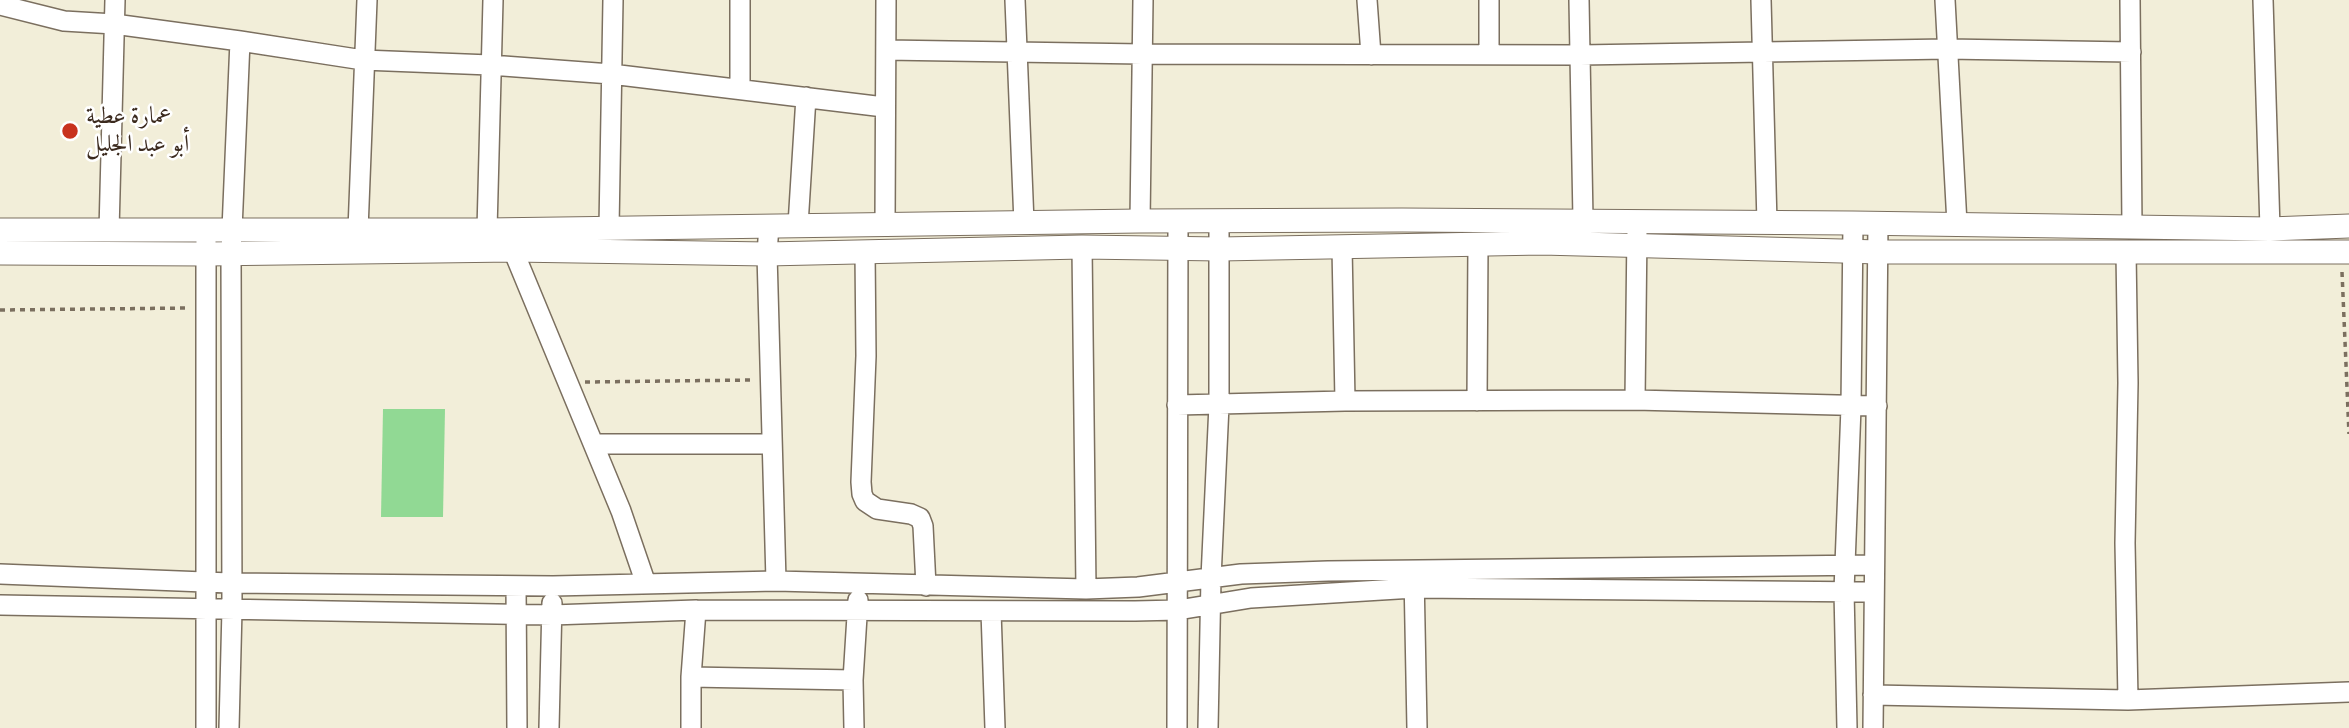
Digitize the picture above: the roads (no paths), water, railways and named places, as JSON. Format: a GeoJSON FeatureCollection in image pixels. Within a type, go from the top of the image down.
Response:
{"type":"FeatureCollection","features":[{"type":"Feature","properties":{"kind":"main road"},"geometry":{"type":"LineString","coordinates":[[0,253],[206,254],[232,242],[358,230],[1178,220],[1583,220],[2270,229],[2349,226]]}},
{"type":"Feature","properties":{"kind":"main road"},"geometry":{"type":"LineString","coordinates":[[0,230],[206,230],[232,242],[767,254],[1082,247],[1220,249],[1542,243],[1879,252],[2345,252]]}},
{"type":"Feature","properties":{"kind":"street"},"geometry":{"type":"LineString","coordinates":[[109,231],[116,0]]}},
{"type":"Feature","properties":{"kind":"street"},"geometry":{"type":"LineString","coordinates":[[358,230],[367,0]]}},
{"type":"Feature","properties":{"kind":"street"},"geometry":{"type":"LineString","coordinates":[[487,230],[493,0]]}},
{"type":"Feature","properties":{"kind":"street"},"geometry":{"type":"LineString","coordinates":[[609,227],[613,0]]}},
{"type":"Feature","properties":{"kind":"street"},"geometry":{"type":"LineString","coordinates":[[740,0],[740,89]]}},
{"type":"Feature","properties":{"kind":"street"},"geometry":{"type":"LineString","coordinates":[[885,225],[886,0]]}},
{"type":"Feature","properties":{"kind":"street"},"geometry":{"type":"LineString","coordinates":[[1015,0],[1024,223]]}},
{"type":"Feature","properties":{"kind":"street"},"geometry":{"type":"LineString","coordinates":[[1140,221],[1143,0]]}},
{"type":"Feature","properties":{"kind":"street"},"geometry":{"type":"LineString","coordinates":[[1367,0],[1371,55]]}},
{"type":"Feature","properties":{"kind":"street"},"geometry":{"type":"LineString","coordinates":[[1489,0],[1489,54]]}},
{"type":"Feature","properties":{"kind":"street"},"geometry":{"type":"LineString","coordinates":[[1579,0],[1583,220]]}},
{"type":"Feature","properties":{"kind":"street"},"geometry":{"type":"LineString","coordinates":[[1761,0],[1767,223]]}},
{"type":"Feature","properties":{"kind":"street"},"geometry":{"type":"LineString","coordinates":[[1945,0],[1957,224]]}},
{"type":"Feature","properties":{"kind":"street"},"geometry":{"type":"LineString","coordinates":[[2130,0],[2132,227]]}},
{"type":"Feature","properties":{"kind":"street"},"geometry":{"type":"LineString","coordinates":[[2263,0],[2270,229]]}},
{"type":"Feature","properties":{"kind":"street"},"geometry":{"type":"LineString","coordinates":[[0,5],[64,21],[114,24],[363,61],[490,65],[611,74],[884,107]]}},
{"type":"Feature","properties":{"kind":"street"},"geometry":{"type":"LineString","coordinates":[[229,728],[232,609],[232,242],[240,41]]}},
{"type":"Feature","properties":{"kind":"street"},"geometry":{"type":"LineString","coordinates":[[886,50],[1371,55],[1580,55],[1947,49],[2131,52]]}},
{"type":"Feature","properties":{"kind":"street"},"geometry":{"type":"LineString","coordinates":[[798,225],[806,97]]}},
{"type":"Feature","properties":{"kind":"street"},"geometry":{"type":"LineString","coordinates":[[1177,728],[1178,220]]}},
{"type":"Feature","properties":{"kind":"street"},"geometry":{"type":"LineString","coordinates":[[1208,728],[1210,605],[1219,405],[1219,220]]}},
{"type":"Feature","properties":{"kind":"street"},"geometry":{"type":"LineString","coordinates":[[1635,400],[1637,221]]}},
{"type":"Feature","properties":{"kind":"street"},"geometry":{"type":"LineString","coordinates":[[1847,728],[1844,591],[1851,407],[1853,223]]}},
{"type":"Feature","properties":{"kind":"street"},"geometry":{"type":"LineString","coordinates":[[1873,728],[1878,223]]}},
{"type":"Feature","properties":{"kind":"street"},"geometry":{"type":"LineString","coordinates":[[769,225],[767,254],[776,582]]}},
{"type":"Feature","properties":{"kind":"street"},"geometry":{"type":"LineString","coordinates":[[206,230],[206,728]]}},
{"type":"Feature","properties":{"kind":"street"},"geometry":{"type":"LineString","coordinates":[[1477,401],[1478,244]]}},
{"type":"Feature","properties":{"kind":"street"},"geometry":{"type":"LineString","coordinates":[[1082,247],[1086,589]]}},
{"type":"Feature","properties":{"kind":"street"},"geometry":{"type":"LineString","coordinates":[[1342,247],[1345,401]]}},
{"type":"Feature","properties":{"kind":"street"},"geometry":{"type":"LineString","coordinates":[[513,250],[621,511],[646,584]]}},
{"type":"Feature","properties":{"kind":"street"},"geometry":{"type":"LineString","coordinates":[[865,251],[866,356],[860,482],[862,494],[865,501],[877,509],[920,518],[923,526],[926,586]]}},
{"type":"Feature","properties":{"kind":"street"},"geometry":{"type":"LineString","coordinates":[[2126,252],[2128,383],[2125,543],[2128,700]]}},
{"type":"Feature","properties":{"kind":"street"},"geometry":{"type":"LineString","coordinates":[[1177,405],[1345,401],[1635,400],[1877,407]]}},
{"type":"Feature","properties":{"kind":"street"},"geometry":{"type":"LineString","coordinates":[[594,444],[772,444]]}},
{"type":"Feature","properties":{"kind":"street"},"geometry":{"type":"LineString","coordinates":[[0,605],[516,615],[696,610],[1178,610],[1414,578],[1874,565]]}},
{"type":"Feature","properties":{"kind":"street"},"geometry":{"type":"LineString","coordinates":[[0,574],[230,583],[553,586],[776,582],[1086,589],[1138,587],[1241,574],[1874,592]]}},
{"type":"Feature","properties":{"kind":"street"},"geometry":{"type":"LineString","coordinates":[[1414,578],[1418,728]]}},
{"type":"Feature","properties":{"kind":"street"},"geometry":{"type":"LineString","coordinates":[[853,728],[858,585]]}},
{"type":"Feature","properties":{"kind":"street"},"geometry":{"type":"LineString","coordinates":[[516,586],[517,728]]}},
{"type":"Feature","properties":{"kind":"street"},"geometry":{"type":"LineString","coordinates":[[549,728],[553,586]]}},
{"type":"Feature","properties":{"kind":"street"},"geometry":{"type":"LineString","coordinates":[[691,728],[691,677],[696,610]]}},
{"type":"Feature","properties":{"kind":"street"},"geometry":{"type":"LineString","coordinates":[[991,611],[995,728]]}},
{"type":"Feature","properties":{"kind":"street"},"geometry":{"type":"LineString","coordinates":[[691,677],[853,680]]}},
{"type":"Feature","properties":{"kind":"street"},"geometry":{"type":"LineString","coordinates":[[1873,695],[2128,700],[2349,692]]}},
{"type":"Feature","properties":{"kind":"place","name":"عمارة عطية أبو عبد الجليل"},"geometry":{"type":"Point","coordinates":[70,131]}}]}
